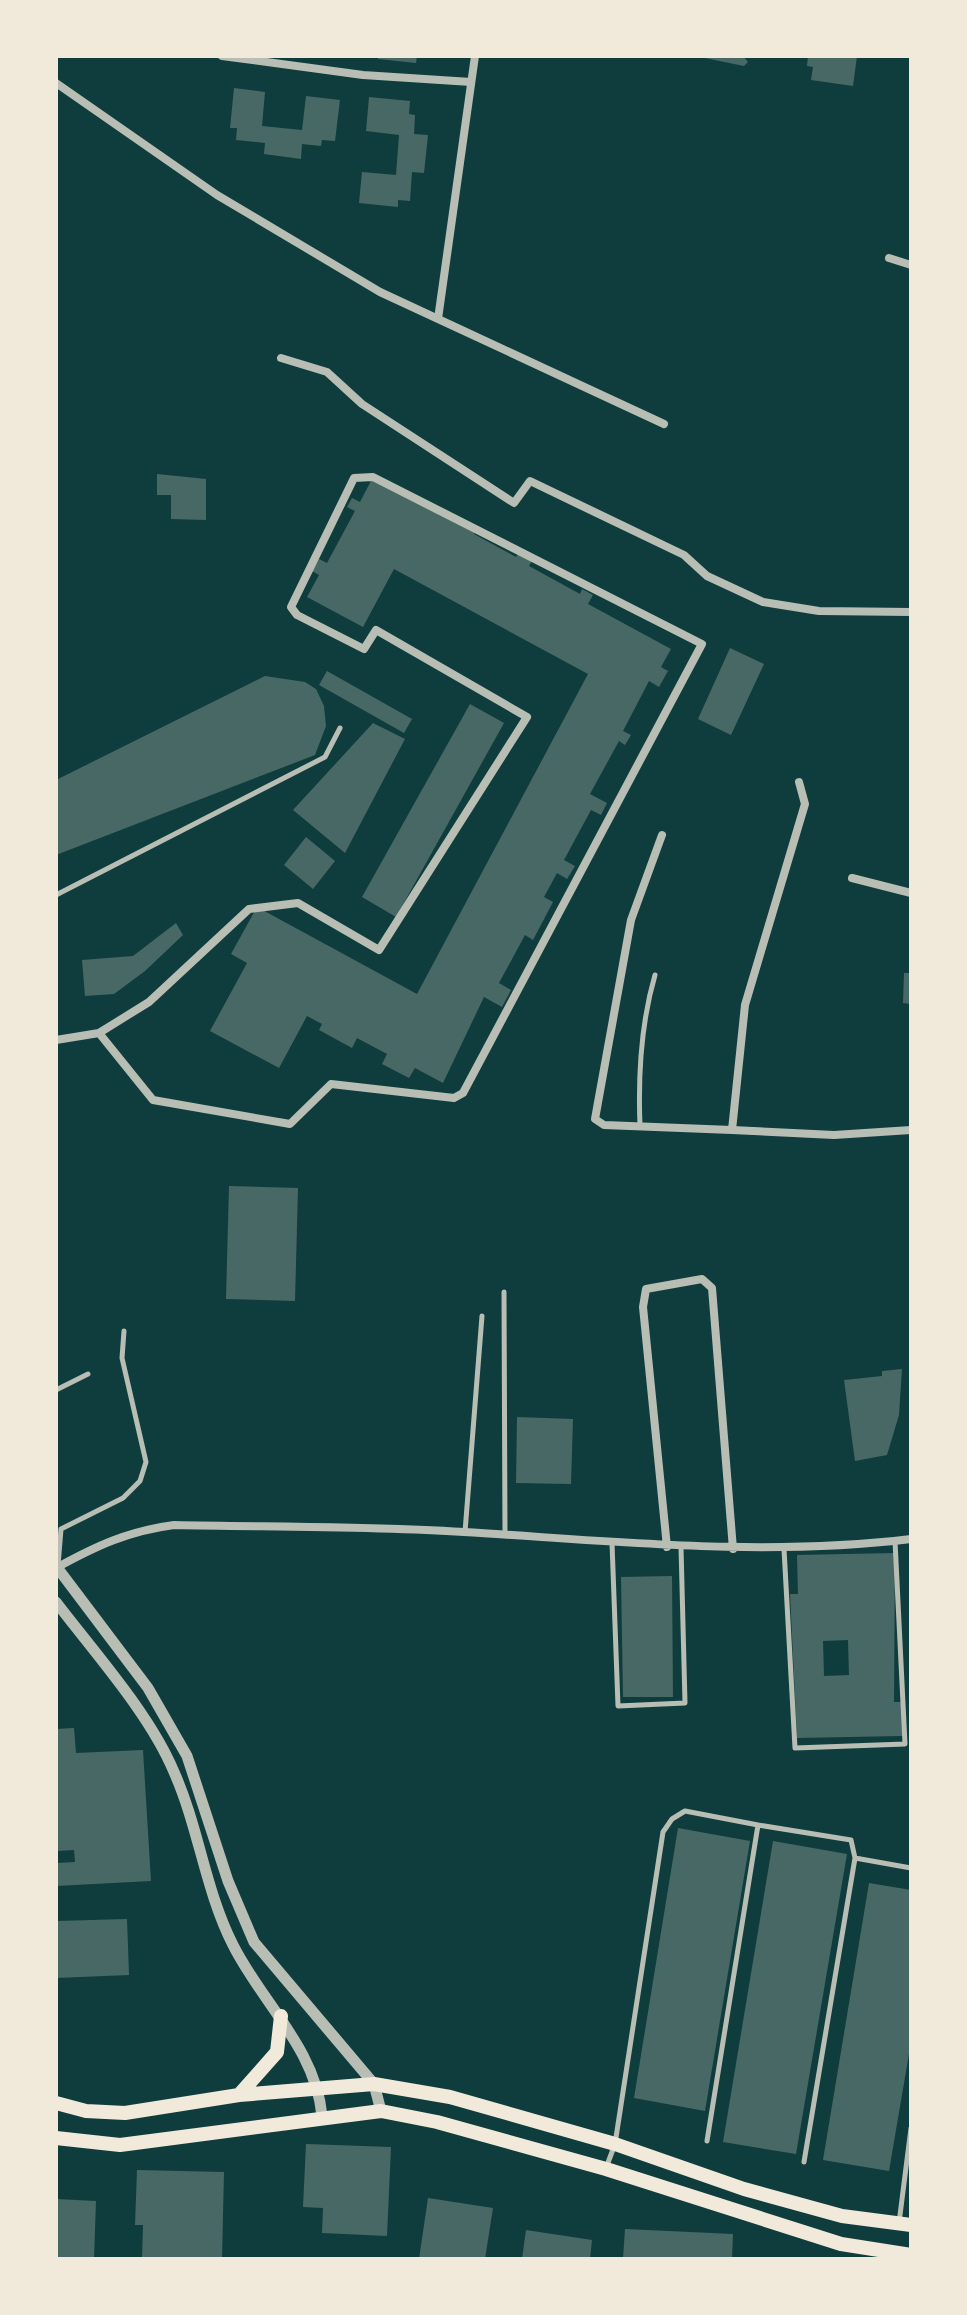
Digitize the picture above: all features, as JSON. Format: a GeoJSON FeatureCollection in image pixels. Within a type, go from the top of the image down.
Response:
{"type":"FeatureCollection","features":[{"type":"Feature","properties":{"kind":"main road"},"geometry":{"type":"LineString","coordinates":[[239,2095],[277,2052],[281,2016]]}},
{"type":"Feature","properties":{"kind":"main road"},"geometry":{"type":"LineString","coordinates":[[56,2103],[86,2111],[125,2113],[239,2095],[374,2084],[450,2097],[615,2144],[744,2189],[842,2216],[905,2224]]}},
{"type":"Feature","properties":{"kind":"main road"},"geometry":{"type":"LineString","coordinates":[[56,2138],[120,2145],[322,2116],[381,2111],[437,2122],[606,2169],[841,2244],[911,2255]]}},
{"type":"Feature","properties":{"kind":"street"},"geometry":{"type":"LineString","coordinates":[[222,56],[363,75],[471,82]]}},
{"type":"Feature","properties":{"kind":"street"},"geometry":{"type":"LineString","coordinates":[[438,319],[475,56]]}},
{"type":"Feature","properties":{"kind":"street"},"geometry":{"type":"LineString","coordinates":[[56,83],[217,195],[380,292],[664,424]]}},
{"type":"Feature","properties":{"kind":"street"},"geometry":{"type":"LineString","coordinates":[[889,258],[911,265]]}},
{"type":"Feature","properties":{"kind":"street"},"geometry":{"type":"LineString","coordinates":[[281,358],[327,372],[362,404],[514,503],[530,481],[684,555],[707,576],[763,602],[819,611],[911,612]]}},
{"type":"Feature","properties":{"kind":"street"},"geometry":{"type":"LineString","coordinates":[[56,1040],[99,1033],[149,1002],[249,909],[298,903],[379,950],[527,717],[376,630],[364,649],[297,615],[291,607],[354,478],[373,477],[702,644],[463,1093],[454,1098],[331,1084],[290,1124],[153,1100],[99,1033]]}},
{"type":"Feature","properties":{"kind":"street"},"geometry":{"type":"LineString","coordinates":[[732,1130],[745,1005],[805,804],[799,782]]}},
{"type":"Feature","properties":{"kind":"street"},"geometry":{"type":"LineString","coordinates":[[662,835],[631,920],[595,1119],[604,1125],[834,1135],[911,1130]]}},
{"type":"Feature","properties":{"kind":"street"},"geometry":{"type":"LineString","coordinates":[[852,878],[911,893]]}},
{"type":"Feature","properties":{"kind":"street"},"geometry":{"type":"LineString","coordinates":[[667,1547],[643,1307],[646,1289],[702,1279],[712,1288],[733,1549]]}},
{"type":"Feature","properties":{"kind":"street"},"geometry":{"type":"LineString","coordinates":[[381,2111],[374,2084],[254,1942],[187,1756],[148,1688],[57,1567],[99,1543],[137,1530],[174,1525],[465,1532],[733,1549],[784,1549],[911,1539]]}},
{"type":"Feature","properties":{"kind":"street"},"geometry":{"type":"LineString","coordinates":[[56,1602],[132,1702],[174,1771],[216,1908],[234,1948],[281,2016],[320,2090],[322,2116]]}},
{"type":"Feature","properties":{"kind":"street"},"geometry":{"type":"LineString","coordinates":[[186,1808],[202,1803]]}},
{"type":"Feature","properties":{"kind":"lane"},"geometry":{"type":"LineString","coordinates":[[56,895],[325,757],[340,728]]}},
{"type":"Feature","properties":{"kind":"lane"},"geometry":{"type":"LineString","coordinates":[[640,1127],[640,1068],[647,1002],[655,975]]}},
{"type":"Feature","properties":{"kind":"lane"},"geometry":{"type":"LineString","coordinates":[[504,1292],[505,1535]]}},
{"type":"Feature","properties":{"kind":"lane"},"geometry":{"type":"LineString","coordinates":[[465,1532],[482,1316]]}},
{"type":"Feature","properties":{"kind":"lane"},"geometry":{"type":"LineString","coordinates":[[57,1567],[61,1529],[123,1498],[140,1481],[146,1462],[122,1358],[124,1331]]}},
{"type":"Feature","properties":{"kind":"lane"},"geometry":{"type":"LineString","coordinates":[[56,1390],[88,1374]]}},
{"type":"Feature","properties":{"kind":"lane"},"geometry":{"type":"LineString","coordinates":[[784,1549],[795,1748],[905,1744],[895,1541]]}},
{"type":"Feature","properties":{"kind":"lane"},"geometry":{"type":"LineString","coordinates":[[612,1543],[618,1706],[685,1703],[681,1547]]}},
{"type":"Feature","properties":{"kind":"lane"},"geometry":{"type":"LineString","coordinates":[[606,2169],[615,2144],[663,1832],[672,1819],[685,1811],[851,1840],[855,1858],[804,2162]]}},
{"type":"Feature","properties":{"kind":"lane"},"geometry":{"type":"LineString","coordinates":[[707,2141],[758,1825]]}},
{"type":"Feature","properties":{"kind":"lane"},"geometry":{"type":"LineString","coordinates":[[855,1858],[911,1868]]}},
{"type":"Feature","properties":{"kind":"lane"},"geometry":{"type":"LineString","coordinates":[[905,2224],[911,2128]]}},
{"type":"Feature","properties":{"kind":"building"},"geometry":{"type":"Polygon","coordinates":[[[378,56],[417,56],[416,63],[378,59],[378,56]]]}},
{"type":"Feature","properties":{"kind":"building"},"geometry":{"type":"Polygon","coordinates":[[[695,56],[743,56],[748,62],[744,66],[695,56]]]}},
{"type":"Feature","properties":{"kind":"building"},"geometry":{"type":"Polygon","coordinates":[[[808,56],[857,56],[853,86],[811,80],[813,67],[807,66],[808,56]]]}},
{"type":"Feature","properties":{"kind":"building"},"geometry":{"type":"Polygon","coordinates":[[[234,88],[265,92],[262,126],[302,130],[306,96],[340,100],[335,141],[322,140],[321,146],[302,144],[301,159],[264,154],[265,143],[236,140],[237,128],[230,128],[234,88]]]}},
{"type":"Feature","properties":{"kind":"building"},"geometry":{"type":"Polygon","coordinates":[[[369,97],[410,101],[409,114],[415,115],[414,134],[428,135],[424,173],[412,172],[410,201],[398,200],[398,207],[359,203],[362,172],[396,175],[399,135],[366,131],[369,97]]]}},
{"type":"Feature","properties":{"kind":"building"},"geometry":{"type":"Polygon","coordinates":[[[157,474],[206,479],[206,520],[171,519],[171,495],[157,495],[157,474]]]}},
{"type":"Feature","properties":{"kind":"building"},"geometry":{"type":"Polygon","coordinates":[[[373,477],[476,530],[474,534],[516,557],[518,554],[532,561],[529,566],[580,594],[582,589],[593,595],[588,604],[671,649],[661,667],[668,671],[659,687],[649,681],[623,731],[631,735],[625,745],[619,741],[590,794],[607,803],[601,815],[591,810],[564,860],[575,866],[567,879],[557,873],[544,897],[553,902],[533,940],[525,935],[499,983],[511,990],[502,1007],[484,997],[443,1083],[415,1068],[409,1078],[382,1064],[387,1054],[357,1038],[352,1048],[319,1030],[322,1024],[307,1016],[279,1068],[210,1031],[247,963],[231,954],[257,907],[417,994],[588,674],[394,569],[363,627],[307,597],[319,575],[312,571],[319,559],[327,563],[355,511],[347,507],[352,498],[360,502],[373,477]]]}},
{"type":"Feature","properties":{"kind":"building"},"geometry":{"type":"Polygon","coordinates":[[[730,648],[764,664],[731,735],[698,719],[730,648]]]}},
{"type":"Feature","properties":{"kind":"building"},"geometry":{"type":"Polygon","coordinates":[[[327,671],[412,719],[404,733],[319,685],[327,671]]]}},
{"type":"Feature","properties":{"kind":"building"},"geometry":{"type":"Polygon","coordinates":[[[265,676],[305,682],[316,689],[324,706],[326,726],[315,755],[56,855],[56,780],[265,676]]]}},
{"type":"Feature","properties":{"kind":"building"},"geometry":{"type":"Polygon","coordinates":[[[470,704],[504,723],[396,917],[362,897],[470,704]]]}},
{"type":"Feature","properties":{"kind":"building"},"geometry":{"type":"Polygon","coordinates":[[[373,723],[405,739],[345,853],[293,810],[373,723]]]}},
{"type":"Feature","properties":{"kind":"building"},"geometry":{"type":"Polygon","coordinates":[[[306,837],[335,861],[313,889],[284,865],[306,837]]]}},
{"type":"Feature","properties":{"kind":"building"},"geometry":{"type":"Polygon","coordinates":[[[176,923],[183,935],[145,971],[114,994],[85,996],[82,960],[133,956],[176,923]]]}},
{"type":"Feature","properties":{"kind":"building"},"geometry":{"type":"Polygon","coordinates":[[[904,973],[911,973],[911,1004],[903,1003],[904,973]]]}},
{"type":"Feature","properties":{"kind":"building"},"geometry":{"type":"Polygon","coordinates":[[[229,1186],[298,1188],[295,1301],[226,1299],[229,1186]]]}},
{"type":"Feature","properties":{"kind":"building"},"geometry":{"type":"Polygon","coordinates":[[[902,1369],[899,1415],[887,1455],[855,1461],[844,1380],[882,1376],[882,1371],[902,1369]]]}},
{"type":"Feature","properties":{"kind":"building"},"geometry":{"type":"Polygon","coordinates":[[[517,1417],[573,1419],[571,1484],[516,1483],[517,1417]]]}},
{"type":"Feature","properties":{"kind":"building"},"geometry":{"type":"Polygon","coordinates":[[[895,1553],[894,1702],[902,1702],[902,1736],[797,1738],[790,1594],[798,1594],[797,1555],[895,1553]],[[848,1640],[823,1641],[824,1676],[849,1675],[848,1640]]]}},
{"type":"Feature","properties":{"kind":"building"},"geometry":{"type":"Polygon","coordinates":[[[672,1576],[673,1697],[623,1697],[621,1577],[672,1576]]]}},
{"type":"Feature","properties":{"kind":"building"},"geometry":{"type":"Polygon","coordinates":[[[74,1728],[76,1753],[143,1750],[151,1881],[56,1886],[56,1863],[75,1862],[74,1850],[56,1851],[56,1729],[74,1728]]]}},
{"type":"Feature","properties":{"kind":"building"},"geometry":{"type":"Polygon","coordinates":[[[678,1828],[750,1841],[705,2111],[634,2098],[678,1828]]]}},
{"type":"Feature","properties":{"kind":"building"},"geometry":{"type":"Polygon","coordinates":[[[773,1841],[847,1854],[796,2154],[723,2142],[773,1841]]]}},
{"type":"Feature","properties":{"kind":"building"},"geometry":{"type":"Polygon","coordinates":[[[869,1883],[911,1890],[911,2042],[889,2171],[823,2160],[869,1883]]]}},
{"type":"Feature","properties":{"kind":"building"},"geometry":{"type":"Polygon","coordinates":[[[127,1919],[129,1975],[56,1978],[56,1921],[127,1919]]]}},
{"type":"Feature","properties":{"kind":"building"},"geometry":{"type":"Polygon","coordinates":[[[306,2144],[391,2147],[387,2236],[322,2233],[323,2208],[303,2207],[306,2144]]]}},
{"type":"Feature","properties":{"kind":"building"},"geometry":{"type":"Polygon","coordinates":[[[137,2170],[224,2172],[222,2259],[142,2259],[143,2225],[135,2225],[137,2170]]]}},
{"type":"Feature","properties":{"kind":"building"},"geometry":{"type":"Polygon","coordinates":[[[428,2198],[493,2208],[485,2259],[419,2259],[428,2198]]]}},
{"type":"Feature","properties":{"kind":"building"},"geometry":{"type":"Polygon","coordinates":[[[56,2199],[96,2201],[94,2259],[56,2259],[56,2199]]]}},
{"type":"Feature","properties":{"kind":"building"},"geometry":{"type":"Polygon","coordinates":[[[625,2229],[733,2234],[732,2259],[623,2259],[625,2229]]]}},
{"type":"Feature","properties":{"kind":"building"},"geometry":{"type":"Polygon","coordinates":[[[526,2230],[592,2240],[590,2259],[522,2259],[526,2230]]]}}]}
